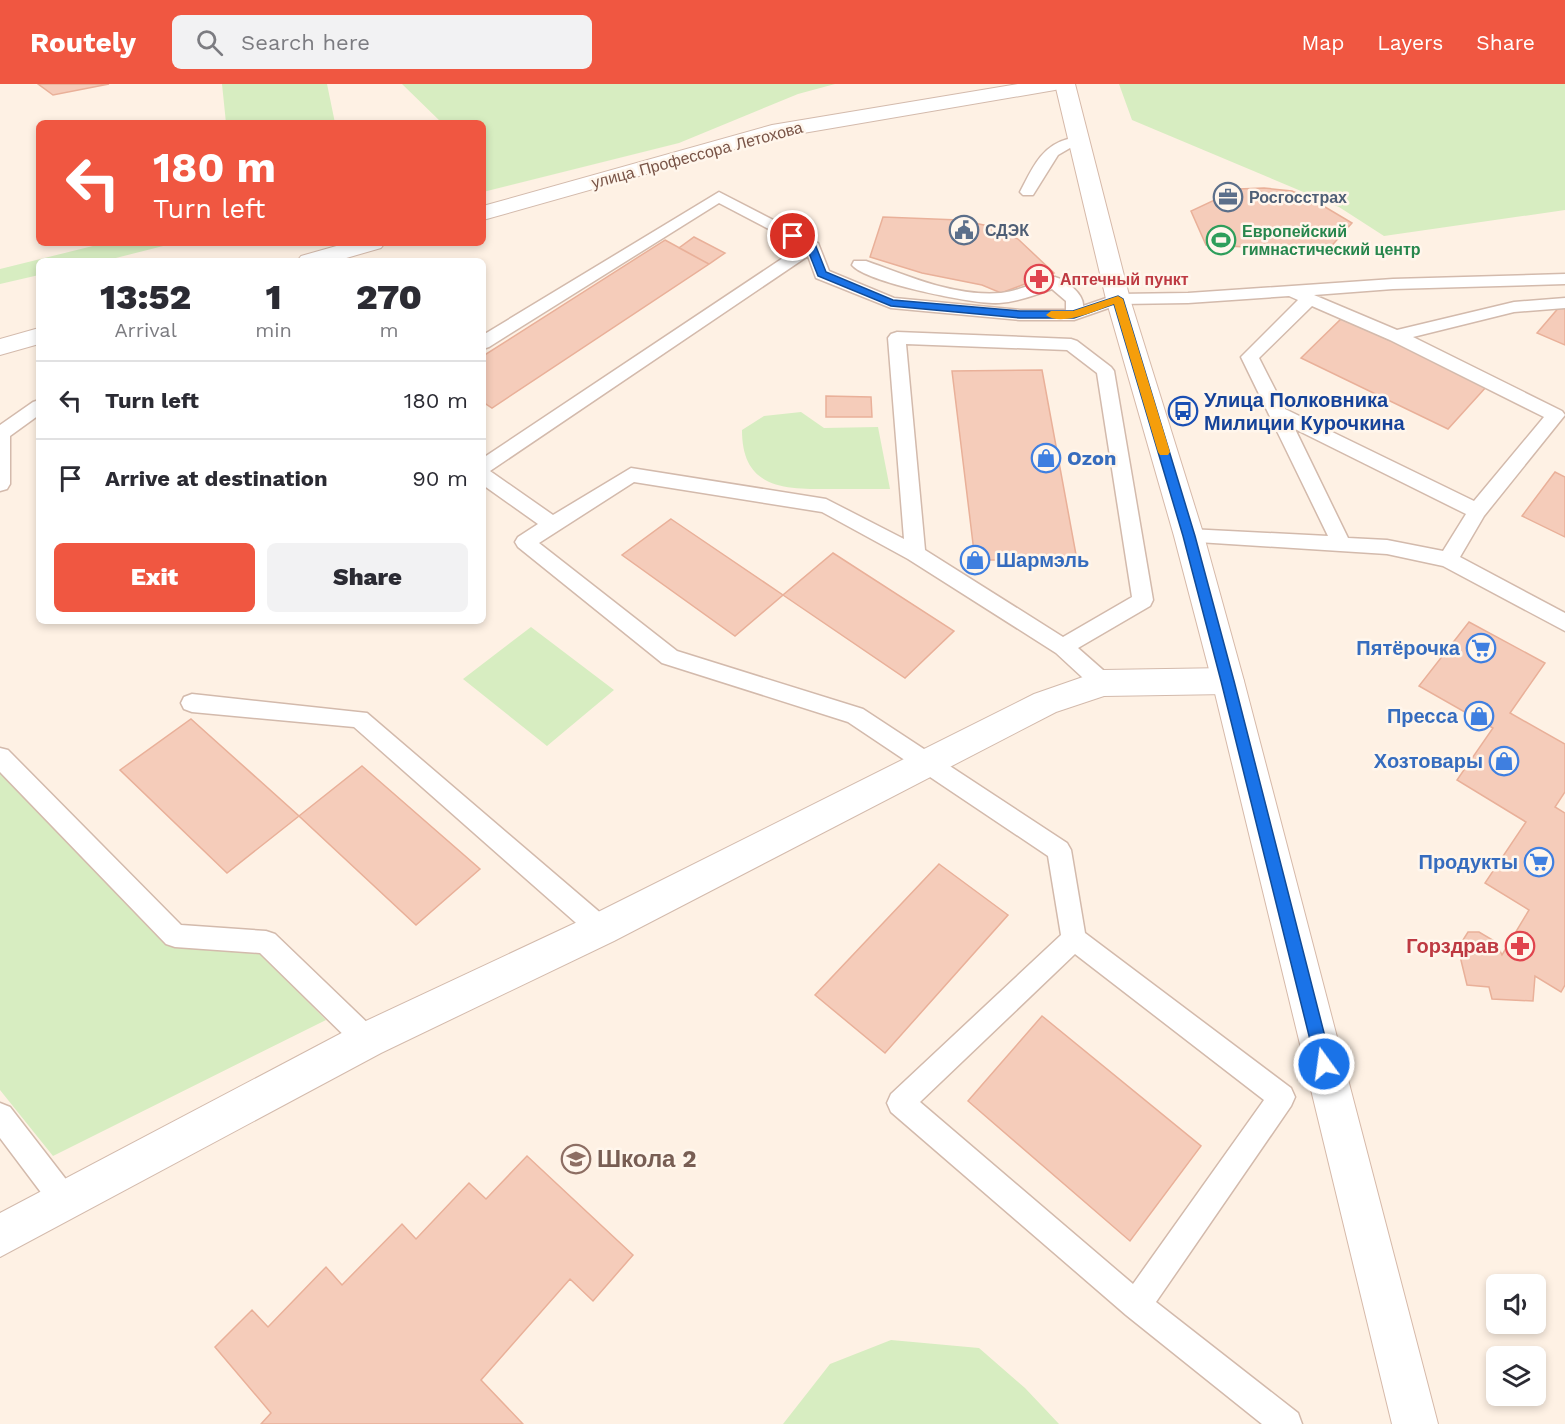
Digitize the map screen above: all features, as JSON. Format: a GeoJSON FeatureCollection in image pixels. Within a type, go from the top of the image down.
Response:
{"type":"FeatureCollection","features":[{"type":"Feature","properties":{"kind":"street","name":"улица Профессора Летохова"},"geometry":{"type":"LineString","coordinates":[[486,212],[772,132],[1055,84]]}},
{"type":"Feature","properties":{"kind":"street"},"geometry":{"type":"LineString","coordinates":[[1065,84],[1118,299],[1189,536],[1228,681],[1415,1424]]}},
{"type":"Feature","properties":{"kind":"street"},"geometry":{"type":"LineString","coordinates":[[320,258],[362,246]]}},
{"type":"Feature","properties":{"kind":"street"},"geometry":{"type":"LineString","coordinates":[[0,347],[36,337]]}},
{"type":"Feature","properties":{"kind":"street"},"geometry":{"type":"LineString","coordinates":[[0,1236],[367,1040],[602,928],[1045,703],[1103,682],[1228,681]]}},
{"type":"Feature","properties":{"kind":"lane"},"geometry":{"type":"LineString","coordinates":[[1028,192],[1051,150],[1068,142],[1079,142]]}},
{"type":"Feature","properties":{"kind":"lane"},"geometry":{"type":"LineString","coordinates":[[486,341],[719,197],[812,246],[822,274],[891,303],[1020,315],[1074,315],[1118,299],[1300,295],[1393,284],[1565,279]]}},
{"type":"Feature","properties":{"kind":"lane"},"geometry":{"type":"LineString","coordinates":[[486,465],[812,246]]}},
{"type":"Feature","properties":{"kind":"lane"},"geometry":{"type":"LineString","coordinates":[[860,265],[920,286],[999,299],[1055,282],[1075,300],[1074,315]]}},
{"type":"Feature","properties":{"kind":"lane"},"geometry":{"type":"LineString","coordinates":[[1300,295],[1396,336],[1556,415],[1477,512],[1448,560]]}},
{"type":"Feature","properties":{"kind":"lane"},"geometry":{"type":"LineString","coordinates":[[1300,295],[1250,357],[1342,545]]}},
{"type":"Feature","properties":{"kind":"lane"},"geometry":{"type":"LineString","coordinates":[[1396,336],[1514,307],[1565,303]]}},
{"type":"Feature","properties":{"kind":"lane"},"geometry":{"type":"LineString","coordinates":[[915,554],[897,338],[1071,345],[1105,370],[1143,600],[1063,647]]}},
{"type":"Feature","properties":{"kind":"lane"},"geometry":{"type":"LineString","coordinates":[[0,484],[1,434],[36,408]]}},
{"type":"Feature","properties":{"kind":"lane"},"geometry":{"type":"LineString","coordinates":[[1277,413],[1477,512]]}},
{"type":"Feature","properties":{"kind":"lane"},"geometry":{"type":"LineString","coordinates":[[1103,682],[1063,647],[915,554],[826,506],[632,476],[525,542],[670,657],[855,715],[1059,850],[1074,939],[1281,1097],[1136,1305]]}},
{"type":"Feature","properties":{"kind":"lane"},"geometry":{"type":"LineString","coordinates":[[486,478],[553,525]]}},
{"type":"Feature","properties":{"kind":"lane"},"geometry":{"type":"LineString","coordinates":[[1189,536],[1388,547],[1448,560],[1565,623]]}},
{"type":"Feature","properties":{"kind":"lane"},"geometry":{"type":"LineString","coordinates":[[192,703],[359,719],[602,928]]}},
{"type":"Feature","properties":{"kind":"lane"},"geometry":{"type":"LineString","coordinates":[[0,758],[175,936],[266,942],[367,1040]]}},
{"type":"Feature","properties":{"kind":"lane"},"geometry":{"type":"LineString","coordinates":[[1074,939],[900,1103],[1136,1305],[1287,1424]]}},
{"type":"Feature","properties":{"kind":"lane"},"geometry":{"type":"LineString","coordinates":[[0,1116],[65,1201]]}},
{"type":"Feature","properties":{"kind":"green space"},"geometry":{"type":"Polygon","coordinates":[[[222,84],[327,84],[334,120],[226,120],[222,84]]]}},
{"type":"Feature","properties":{"kind":"green space"},"geometry":{"type":"Polygon","coordinates":[[[402,84],[835,84],[798,94],[679,143],[486,191],[486,120],[439,120],[402,84]]]}},
{"type":"Feature","properties":{"kind":"green space"},"geometry":{"type":"Polygon","coordinates":[[[1119,84],[1565,84],[1565,210],[1384,236],[1339,207],[1132,120],[1119,84]]]}},
{"type":"Feature","properties":{"kind":"green space"},"geometry":{"type":"Polygon","coordinates":[[[93,246],[163,246],[116,258],[44,258],[93,246]]]}},
{"type":"Feature","properties":{"kind":"green space"},"geometry":{"type":"Polygon","coordinates":[[[36,260],[36,276],[0,284],[0,269],[36,260]]]}},
{"type":"Feature","properties":{"kind":"green space"},"geometry":{"type":"Polygon","coordinates":[[[801,412],[824,428],[878,427],[890,489],[797,488],[769,482],[758,475],[749,464],[744,449],[742,430],[764,416],[801,412]]]}},
{"type":"Feature","properties":{"kind":"green space"},"geometry":{"type":"Polygon","coordinates":[[[531,627],[614,690],[547,746],[463,679],[531,627]]]}},
{"type":"Feature","properties":{"kind":"green space"},"geometry":{"type":"Polygon","coordinates":[[[0,771],[171,946],[258,951],[326,1020],[53,1156],[0,1090],[0,771]]]}},
{"type":"Feature","properties":{"kind":"green space"},"geometry":{"type":"Polygon","coordinates":[[[891,1340],[979,1348],[1025,1388],[1059,1424],[783,1424],[830,1364],[891,1340]]]}},
{"type":"Feature","properties":{"kind":"building"},"geometry":{"type":"Polygon","coordinates":[[[38,84],[109,84],[53,95],[38,84]]]}},
{"type":"Feature","properties":{"kind":"building"},"geometry":{"type":"Polygon","coordinates":[[[1264,188],[1292,191],[1315,201],[1352,223],[1327,251],[1206,245],[1191,211],[1238,189],[1264,188]]]}},
{"type":"Feature","properties":{"kind":"building"},"geometry":{"type":"Polygon","coordinates":[[[883,217],[959,220],[994,227],[1018,239],[1054,273],[1001,293],[982,285],[922,273],[870,257],[883,217]]]}},
{"type":"Feature","properties":{"kind":"building"},"geometry":{"type":"Polygon","coordinates":[[[694,237],[725,253],[709,264],[679,248],[694,237]]]}},
{"type":"Feature","properties":{"kind":"building"},"geometry":{"type":"Polygon","coordinates":[[[665,240],[709,264],[492,408],[486,404],[486,354],[665,240]]]}},
{"type":"Feature","properties":{"kind":"building"},"geometry":{"type":"Polygon","coordinates":[[[1561,305],[1565,307],[1565,345],[1537,333],[1561,305]]]}},
{"type":"Feature","properties":{"kind":"building"},"geometry":{"type":"Polygon","coordinates":[[[1342,318],[1487,386],[1448,429],[1301,358],[1342,318]]]}},
{"type":"Feature","properties":{"kind":"building"},"geometry":{"type":"Polygon","coordinates":[[[1042,370],[1077,560],[975,560],[952,371],[1042,370]]]}},
{"type":"Feature","properties":{"kind":"building"},"geometry":{"type":"Polygon","coordinates":[[[826,396],[871,397],[872,417],[826,417],[826,396]]]}},
{"type":"Feature","properties":{"kind":"building"},"geometry":{"type":"Polygon","coordinates":[[[1555,472],[1565,477],[1565,537],[1522,516],[1555,472]]]}},
{"type":"Feature","properties":{"kind":"building"},"geometry":{"type":"Polygon","coordinates":[[[671,519],[783,595],[735,636],[622,555],[671,519]]]}},
{"type":"Feature","properties":{"kind":"building"},"geometry":{"type":"Polygon","coordinates":[[[833,553],[954,631],[905,678],[783,595],[833,553]]]}},
{"type":"Feature","properties":{"kind":"building"},"geometry":{"type":"Polygon","coordinates":[[[1469,622],[1545,663],[1510,713],[1565,744],[1565,792],[1555,807],[1565,813],[1565,985],[1561,992],[1535,976],[1533,1001],[1492,999],[1489,987],[1467,985],[1458,948],[1468,932],[1479,932],[1496,942],[1502,955],[1529,910],[1485,883],[1526,822],[1457,780],[1493,728],[1419,686],[1469,622]]]}},
{"type":"Feature","properties":{"kind":"building"},"geometry":{"type":"Polygon","coordinates":[[[191,719],[299,816],[227,873],[120,770],[191,719]]]}},
{"type":"Feature","properties":{"kind":"building"},"geometry":{"type":"Polygon","coordinates":[[[362,766],[480,869],[416,925],[299,816],[362,766]]]}},
{"type":"Feature","properties":{"kind":"building"},"geometry":{"type":"Polygon","coordinates":[[[939,864],[1008,915],[885,1053],[815,995],[939,864]]]}},
{"type":"Feature","properties":{"kind":"building"},"geometry":{"type":"Polygon","coordinates":[[[1042,1016],[1201,1146],[1130,1241],[968,1101],[1042,1016]]]}},
{"type":"Feature","properties":{"kind":"building"},"geometry":{"type":"Polygon","coordinates":[[[527,1156],[633,1255],[593,1301],[570,1279],[481,1380],[523,1424],[261,1424],[271,1413],[215,1347],[252,1310],[268,1327],[326,1267],[342,1285],[402,1224],[416,1239],[469,1183],[486,1199],[527,1156]]]}},
{"type":"Feature","properties":{"kind":"slow traffic"},"geometry":{"type":"LineString","coordinates":[[1051,315],[1074,315],[1118,299],[1164,452]]}},
{"type":"Feature","properties":{"kind":"place","name":"Росгосстрах"},"geometry":{"type":"Point","coordinates":[1228,197]}},
{"type":"Feature","properties":{"kind":"place","name":"СДЭК"},"geometry":{"type":"Point","coordinates":[964,230]}},
{"type":"Feature","properties":{"kind":"place","name":"Европейский гимнастический центр"},"geometry":{"type":"Point","coordinates":[1221,240]}},
{"type":"Feature","properties":{"kind":"place","name":"Аптечный пункт"},"geometry":{"type":"Point","coordinates":[1039,279]}},
{"type":"Feature","properties":{"kind":"place","name":"Улица Полковника Милиции Курочкина"},"geometry":{"type":"Point","coordinates":[1183,411]}},
{"type":"Feature","properties":{"kind":"place","name":"Ozon"},"geometry":{"type":"Point","coordinates":[1046,458]}},
{"type":"Feature","properties":{"kind":"place","name":"Шармэль"},"geometry":{"type":"Point","coordinates":[975,560]}},
{"type":"Feature","properties":{"kind":"place","name":"Пятёрочка"},"geometry":{"type":"Point","coordinates":[1481,648]}},
{"type":"Feature","properties":{"kind":"place","name":"Пресса"},"geometry":{"type":"Point","coordinates":[1479,716]}},
{"type":"Feature","properties":{"kind":"place","name":"Хозтовары"},"geometry":{"type":"Point","coordinates":[1504,761]}},
{"type":"Feature","properties":{"kind":"place","name":"Продукты"},"geometry":{"type":"Point","coordinates":[1539,862]}},
{"type":"Feature","properties":{"kind":"place","name":"Горздрав"},"geometry":{"type":"Point","coordinates":[1520,946]}},
{"type":"Feature","properties":{"kind":"place","name":"Школа 2"},"geometry":{"type":"Point","coordinates":[576,1159]}},
{"type":"Feature","properties":{"kind":"route"},"geometry":{"type":"LineString","coordinates":[[793,236],[812,246],[822,274],[891,303],[1020,315],[1074,315],[1118,299],[1189,536],[1228,681],[1324,1064]]}}]}
